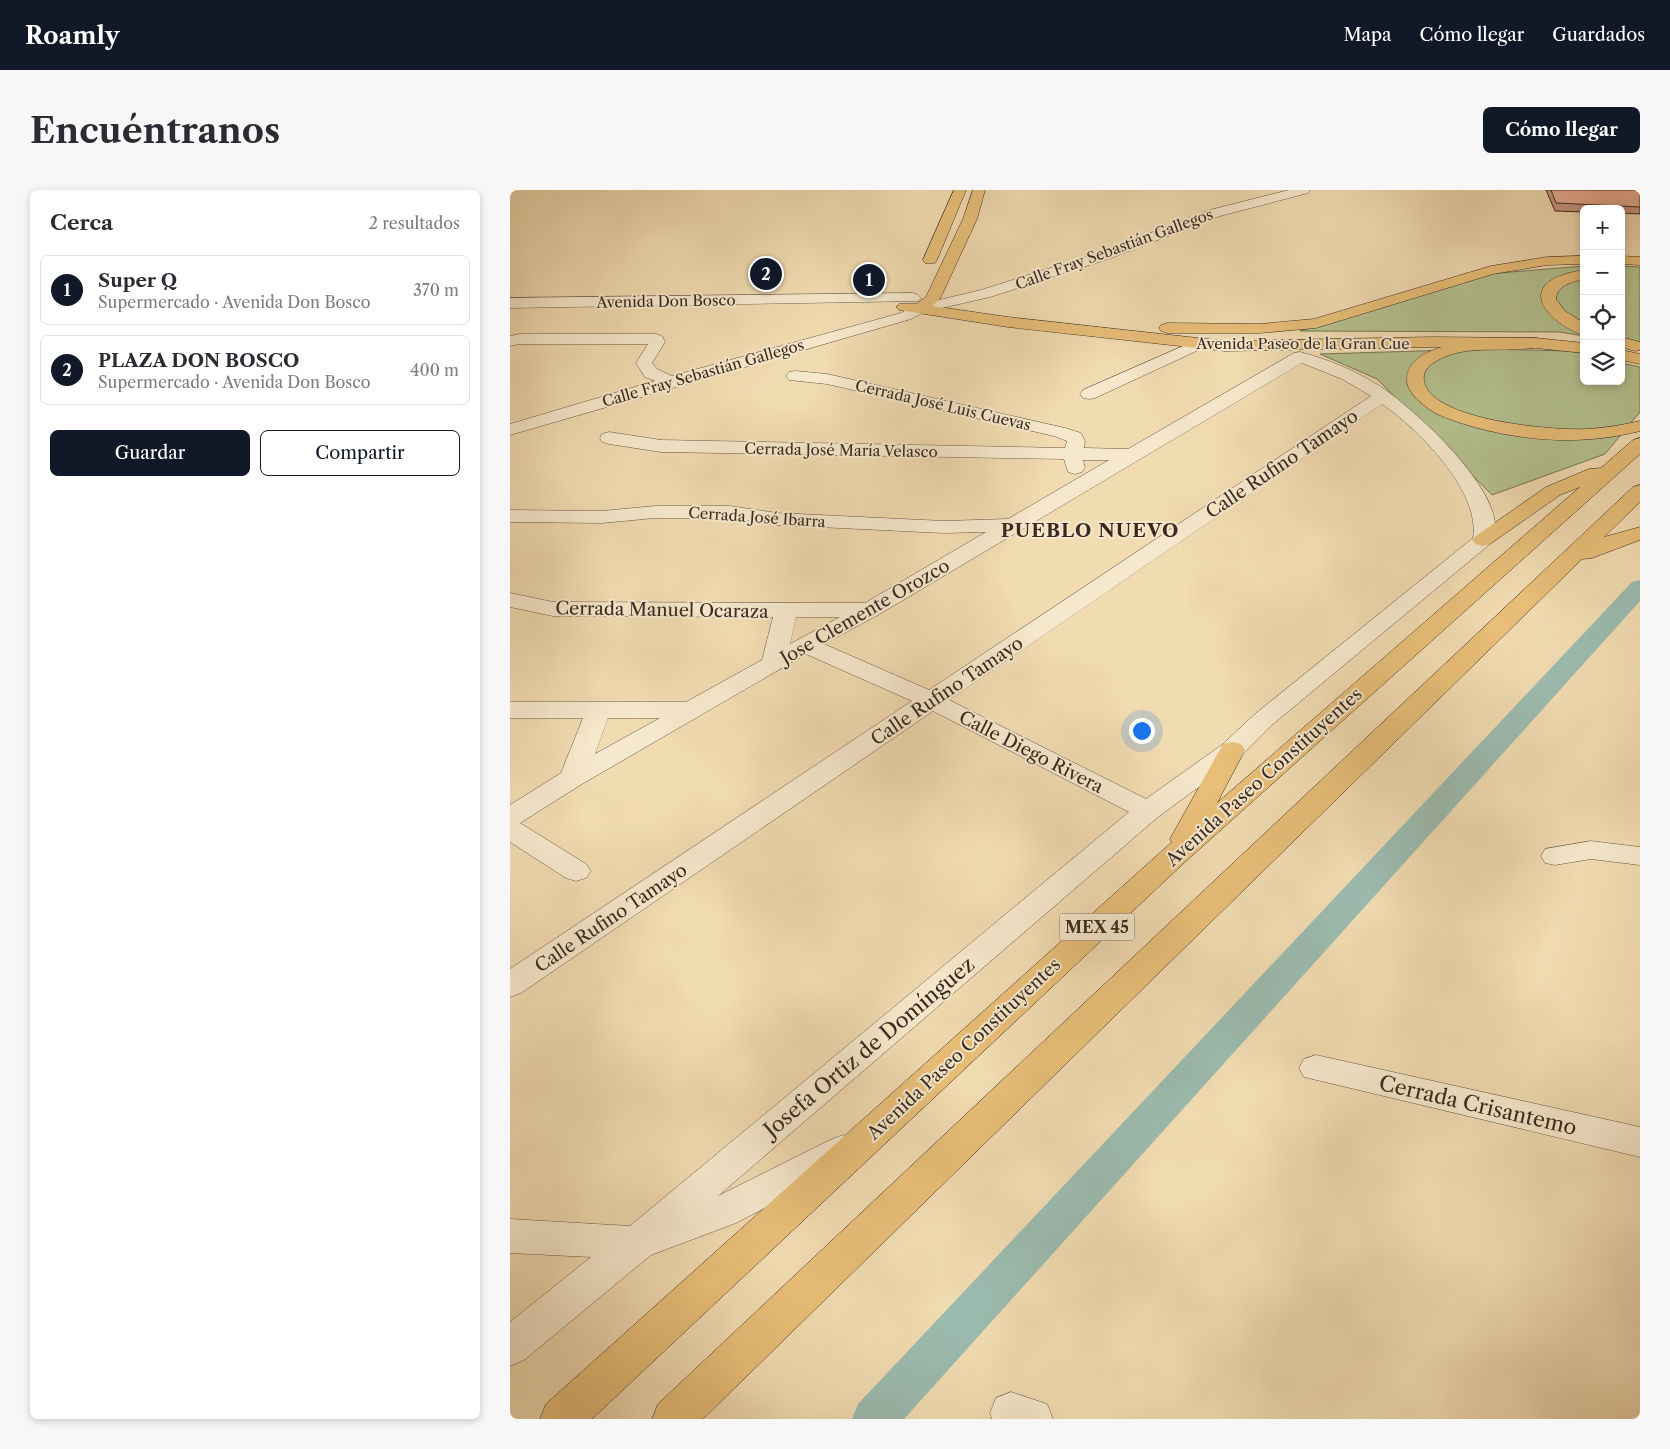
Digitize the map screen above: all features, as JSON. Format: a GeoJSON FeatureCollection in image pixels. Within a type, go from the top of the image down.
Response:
{"type":"FeatureCollection","features":[{"type":"Feature","properties":{"kind":"main road"},"geometry":{"type":"LineString","coordinates":[[925,272],[960,190]]}},
{"type":"Feature","properties":{"kind":"main road"},"geometry":{"type":"LineString","coordinates":[[932,299],[970,219],[979,190]]}},
{"type":"Feature","properties":{"kind":"main road"},"geometry":{"type":"LineString","coordinates":[[1167,328],[1267,330],[1316,323],[1491,270],[1527,263],[1580,260]]}},
{"type":"Feature","properties":{"kind":"main road"},"geometry":{"type":"LineString","coordinates":[[1625,260],[1640,261]]}},
{"type":"Feature","properties":{"kind":"main road"},"geometry":{"type":"LineString","coordinates":[[1625,272],[1640,273]]}},
{"type":"Feature","properties":{"kind":"main road"},"geometry":{"type":"LineString","coordinates":[[1580,275],[1557,283],[1548,292],[1547,298],[1548,303],[1556,314],[1580,328]]}},
{"type":"Feature","properties":{"kind":"main road","name":"Avenida Paseo de la Gran Cue"},"geometry":{"type":"LineString","coordinates":[[910,304],[932,299],[1209,333],[1256,335],[1512,334],[1580,340]]}},
{"type":"Feature","properties":{"kind":"main road","name":"Avenida Paseo de la Gran Cue"},"geometry":{"type":"LineString","coordinates":[[910,304],[982,318],[1197,345],[1433,342],[1536,343],[1580,348]]}},
{"type":"Feature","properties":{"kind":"main road"},"geometry":{"type":"LineString","coordinates":[[982,318],[976,315],[976,312],[1004,308]]}},
{"type":"Feature","properties":{"kind":"main road"},"geometry":{"type":"LineString","coordinates":[[1225,346],[1284,353],[1294,361],[1311,352],[1391,348],[1433,342]]}},
{"type":"Feature","properties":{"kind":"main road"},"geometry":{"type":"LineString","coordinates":[[1536,343],[1470,347],[1441,354],[1422,363],[1418,369],[1416,382],[1423,395],[1442,409],[1472,421],[1509,430],[1580,435],[1611,432],[1640,426]]}},
{"type":"Feature","properties":{"kind":"main road","name":"Avenida Paseo Constituyentes"},"geometry":{"type":"LineString","coordinates":[[561,1419],[1175,855],[1640,444]]}},
{"type":"Feature","properties":{"kind":"main road"},"geometry":{"type":"LineString","coordinates":[[1483,540],[1553,491],[1618,464]]}},
{"type":"Feature","properties":{"kind":"main road","name":"MEX 45"},"geometry":{"type":"LineString","coordinates":[[673,1419],[1640,491]]}},
{"type":"Feature","properties":{"kind":"main road"},"geometry":{"type":"LineString","coordinates":[[1569,559],[1615,540],[1640,533]]}},
{"type":"Feature","properties":{"kind":"main road"},"geometry":{"type":"LineString","coordinates":[[1175,855],[1232,750]]}},
{"type":"Feature","properties":{"kind":"street","name":"Calle Fray Sebastián Gallegos"},"geometry":{"type":"LineString","coordinates":[[510,430],[671,382],[910,304],[955,302],[985,294],[1106,255],[1216,213],[1304,190]]}},
{"type":"Feature","properties":{"kind":"street","name":"Avenida Don Bosco"},"geometry":{"type":"LineString","coordinates":[[510,303],[910,304]]}},
{"type":"Feature","properties":{"kind":"street","name":"Avenida Don Bosco"},"geometry":{"type":"LineString","coordinates":[[510,308],[910,304]]}},
{"type":"Feature","properties":{"kind":"street"},"geometry":{"type":"LineString","coordinates":[[510,340],[656,339],[657,342],[644,363],[651,373],[671,382]]}},
{"type":"Feature","properties":{"kind":"street"},"geometry":{"type":"LineString","coordinates":[[1089,394],[1197,345]]}},
{"type":"Feature","properties":{"kind":"street"},"geometry":{"type":"LineString","coordinates":[[1294,361],[1326,364],[1377,400],[1405,411],[1426,430],[1452,459],[1474,493],[1483,514],[1485,533],[1483,540]]}},
{"type":"Feature","properties":{"kind":"street","name":"Jose Clemente Orozco"},"geometry":{"type":"LineString","coordinates":[[510,817],[573,778],[695,710],[805,644],[870,610],[1078,486],[1294,361]]}},
{"type":"Feature","properties":{"kind":"street","name":"Cerrada José Luis Cuevas"},"geometry":{"type":"LineString","coordinates":[[794,376],[827,379],[1059,432],[1076,440],[1073,454]]}},
{"type":"Feature","properties":{"kind":"street","name":"Calle Rufino Tamayo"},"geometry":{"type":"LineString","coordinates":[[510,985],[1377,400]]}},
{"type":"Feature","properties":{"kind":"street","name":"Cerrada José María Velasco"},"geometry":{"type":"LineString","coordinates":[[610,438],[661,446],[1134,455]]}},
{"type":"Feature","properties":{"kind":"street"},"geometry":{"type":"LineString","coordinates":[[1073,454],[1078,486]]}},
{"type":"Feature","properties":{"kind":"street","name":"Cerrada José Ibarra"},"geometry":{"type":"LineString","coordinates":[[510,516],[610,517],[661,512],[730,512],[777,519],[944,526],[1014,525]]}},
{"type":"Feature","properties":{"kind":"street"},"geometry":{"type":"LineString","coordinates":[[940,569],[944,526]]}},
{"type":"Feature","properties":{"kind":"street","name":"Josefa Ortiz de Domínguez"},"geometry":{"type":"LineString","coordinates":[[510,1347],[637,1243],[1148,812],[1232,750],[1264,719],[1483,540]]}},
{"type":"Feature","properties":{"kind":"street","name":"Cerrada Manuel Ocaraza"},"geometry":{"type":"LineString","coordinates":[[510,600],[553,609],[786,612],[870,610]]}},
{"type":"Feature","properties":{"kind":"street","name":"Cerrada Manuel Ocaraza"},"geometry":{"type":"LineString","coordinates":[[773,664],[786,612]]}},
{"type":"Feature","properties":{"kind":"street","name":"Calle Diego Rivera"},"geometry":{"type":"LineString","coordinates":[[805,644],[932,701],[1148,812]]}},
{"type":"Feature","properties":{"kind":"street"},"geometry":{"type":"LineString","coordinates":[[573,778],[599,709]]}},
{"type":"Feature","properties":{"kind":"street"},"geometry":{"type":"LineString","coordinates":[[510,710],[695,710]]}},
{"type":"Feature","properties":{"kind":"street"},"geometry":{"type":"LineString","coordinates":[[510,829],[576,871]]}},
{"type":"Feature","properties":{"kind":"street"},"geometry":{"type":"LineString","coordinates":[[1555,856],[1590,850],[1640,856]]}},
{"type":"Feature","properties":{"kind":"street","name":"Cerrada Crisantemo"},"geometry":{"type":"LineString","coordinates":[[1316,1068],[1640,1142]]}},
{"type":"Feature","properties":{"kind":"street"},"geometry":{"type":"LineString","coordinates":[[510,1236],[637,1243],[724,1212],[868,1137]]}},
{"type":"Feature","properties":{"kind":"green space"},"geometry":{"type":"Polygon","coordinates":[[[1580,266],[1580,335],[1560,332],[1300,331],[1487,274],[1580,266]]]}},
{"type":"Feature","properties":{"kind":"green space"},"geometry":{"type":"Polygon","coordinates":[[[1625,266],[1640,267],[1640,344],[1625,342],[1625,266]]]}},
{"type":"Feature","properties":{"kind":"green space"},"geometry":{"type":"Polygon","coordinates":[[[1485,349],[1571,351],[1580,353],[1580,385],[1625,385],[1625,364],[1640,367],[1640,412],[1605,454],[1492,495],[1377,379],[1320,354],[1485,349]]]}},
{"type":"Feature","properties":{"kind":"building"},"geometry":{"type":"Polygon","coordinates":[[[1551,190],[1640,190],[1640,207],[1556,203],[1551,190]]]}},
{"type":"Feature","properties":{"kind":"waterway"},"geometry":{"type":"LineString","coordinates":[[874,1419],[1640,587]]}},
{"type":"Feature","properties":{"kind":"place","name":"PLAZA DON BOSCO"},"geometry":{"type":"Point","coordinates":[766,274]}},
{"type":"Feature","properties":{"kind":"place","name":"Super Q"},"geometry":{"type":"Point","coordinates":[869,280]}},
{"type":"Feature","properties":{"kind":"district","name":"PUEBLO NUEVO"},"geometry":{"type":"Point","coordinates":[1090,530]}}]}
